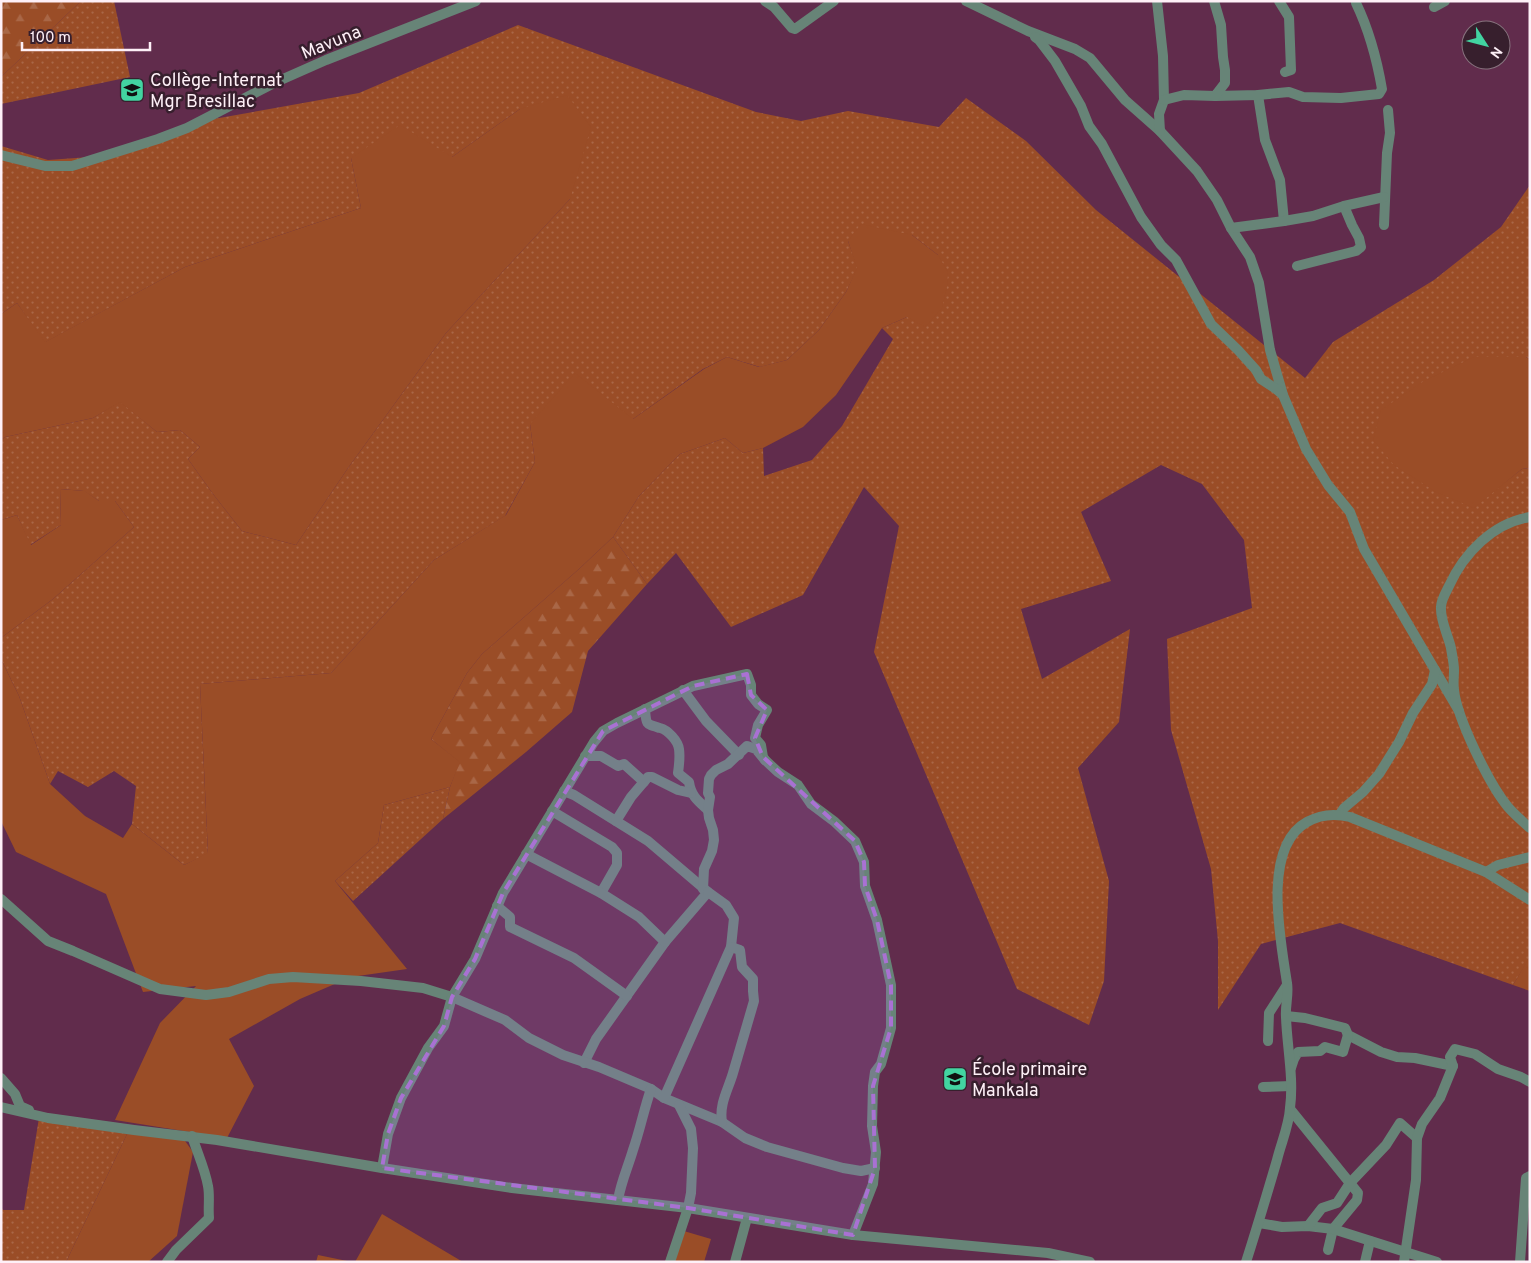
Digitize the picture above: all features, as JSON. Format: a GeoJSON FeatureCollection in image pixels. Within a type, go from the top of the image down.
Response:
{"type":"FeatureCollection","features":[{"type":"Feature","properties":{"kind":"street","name":"Mavuna"},"geometry":{"type":"LineString","coordinates":[[1,155],[45,166],[72,166],[158,139],[187,128],[274,83],[326,60],[476,1]]}},
{"type":"Feature","properties":{"kind":"street"},"geometry":{"type":"LineString","coordinates":[[765,1],[774,7],[795,29],[834,1]]}},
{"type":"Feature","properties":{"kind":"street"},"geometry":{"type":"LineString","coordinates":[[966,1],[1028,31],[1075,49],[1090,58],[1126,100],[1160,131],[1197,172],[1217,200],[1231,228],[1250,257],[1259,283],[1270,350],[1283,395],[1306,449],[1328,485],[1350,512],[1364,549],[1459,711],[1479,759],[1491,781],[1507,806],[1530,828]]}},
{"type":"Feature","properties":{"kind":"street"},"geometry":{"type":"LineString","coordinates":[[1157,1],[1163,56],[1164,100],[1158,114],[1160,131]]}},
{"type":"Feature","properties":{"kind":"street"},"geometry":{"type":"LineString","coordinates":[[1214,1],[1221,26],[1225,70],[1225,83],[1215,96]]}},
{"type":"Feature","properties":{"kind":"street"},"geometry":{"type":"LineString","coordinates":[[1279,1],[1289,17],[1291,70],[1285,72]]}},
{"type":"Feature","properties":{"kind":"street"},"geometry":{"type":"LineString","coordinates":[[1434,7],[1445,1]]}},
{"type":"Feature","properties":{"kind":"street"},"geometry":{"type":"LineString","coordinates":[[1164,100],[1184,96],[1258,95],[1289,92],[1303,97],[1341,98],[1379,94],[1382,89],[1374,52],[1364,19],[1356,3]]}},
{"type":"Feature","properties":{"kind":"street"},"geometry":{"type":"LineString","coordinates":[[1028,31],[1040,40],[1055,61],[1081,106],[1089,126],[1102,144],[1141,216],[1161,246],[1176,260],[1211,324],[1256,370],[1261,379],[1283,395]]}},
{"type":"Feature","properties":{"kind":"street"},"geometry":{"type":"LineString","coordinates":[[1258,95],[1265,140],[1280,180],[1284,221]]}},
{"type":"Feature","properties":{"kind":"street"},"geometry":{"type":"LineString","coordinates":[[1384,225],[1386,153],[1390,133],[1388,110]]}},
{"type":"Feature","properties":{"kind":"street"},"geometry":{"type":"LineString","coordinates":[[1231,228],[1313,216],[1344,206],[1384,197]]}},
{"type":"Feature","properties":{"kind":"street"},"geometry":{"type":"LineString","coordinates":[[1296,266],[1356,251],[1361,247],[1359,238],[1344,206]]}},
{"type":"Feature","properties":{"kind":"street"},"geometry":{"type":"LineString","coordinates":[[1459,711],[1454,690],[1452,653],[1441,607],[1445,595],[1456,571],[1478,544],[1513,520],[1530,517]]}},
{"type":"Feature","properties":{"kind":"street"},"geometry":{"type":"LineString","coordinates":[[1340,814],[1379,774],[1399,742],[1413,713],[1432,684],[1435,670]]}},
{"type":"Feature","properties":{"kind":"street"},"geometry":{"type":"LineString","coordinates":[[382,1168],[388,1134],[401,1098],[428,1048],[444,1026],[452,997],[485,940],[497,906],[585,756],[603,731],[693,686],[747,674],[751,685],[751,695],[758,704],[768,710],[758,725],[755,738],[761,745],[765,760]]}},
{"type":"Feature","properties":{"kind":"street"},"geometry":{"type":"LineString","coordinates":[[683,690],[706,721],[739,755]]}},
{"type":"Feature","properties":{"kind":"street"},"geometry":{"type":"LineString","coordinates":[[645,709],[645,716],[649,725],[662,728],[676,741],[679,748],[678,773],[690,782],[691,793],[708,810]]}},
{"type":"Feature","properties":{"kind":"street"},"geometry":{"type":"LineString","coordinates":[[584,1063],[596,1039],[665,942],[705,891],[704,869],[712,851],[714,840],[708,810],[711,775],[728,764],[747,746],[756,749],[778,772],[798,785],[811,804],[855,840],[864,862],[865,886],[877,920],[891,985],[891,1028],[881,1064],[875,1072],[873,1086],[872,1126],[876,1152],[873,1184],[853,1235]]}},
{"type":"Feature","properties":{"kind":"street"},"geometry":{"type":"LineString","coordinates":[[585,756],[601,756],[618,766],[624,764],[644,782]]}},
{"type":"Feature","properties":{"kind":"street"},"geometry":{"type":"LineString","coordinates":[[616,821],[631,797],[648,777],[652,777],[678,790],[691,793]]}},
{"type":"Feature","properties":{"kind":"street"},"geometry":{"type":"LineString","coordinates":[[564,791],[574,795],[648,842],[705,891],[726,905],[734,918],[730,947],[664,1098]]}},
{"type":"Feature","properties":{"kind":"street"},"geometry":{"type":"LineString","coordinates":[[552,811],[617,853],[617,865],[601,893]]}},
{"type":"Feature","properties":{"kind":"street"},"geometry":{"type":"LineString","coordinates":[[1246,1262],[1259,1223],[1290,1109],[1291,1086],[1286,1016],[1287,985],[1280,932],[1277,887],[1282,854],[1291,837],[1302,824],[1318,816],[1340,814],[1486,872],[1530,900]]}},
{"type":"Feature","properties":{"kind":"street"},"geometry":{"type":"LineString","coordinates":[[526,854],[601,893],[639,917],[665,942]]}},
{"type":"Feature","properties":{"kind":"street"},"geometry":{"type":"LineString","coordinates":[[1486,872],[1498,865],[1530,857]]}},
{"type":"Feature","properties":{"kind":"street"},"geometry":{"type":"LineString","coordinates":[[1,899],[48,941],[160,989],[206,995],[229,992],[269,979],[293,977],[361,981],[423,988],[452,997],[506,1020],[529,1038],[563,1055],[584,1063],[599,1066],[651,1089],[664,1098],[722,1122],[745,1138],[767,1147],[843,1168],[861,1171],[875,1168]]}},
{"type":"Feature","properties":{"kind":"street"},"geometry":{"type":"LineString","coordinates":[[497,906],[510,917],[510,927],[574,958],[627,996]]}},
{"type":"Feature","properties":{"kind":"street"},"geometry":{"type":"LineString","coordinates":[[722,1122],[720,1114],[722,1105],[754,1001],[754,980],[742,967],[740,950],[730,947]]}},
{"type":"Feature","properties":{"kind":"street"},"geometry":{"type":"LineString","coordinates":[[1268,1041],[1269,1013],[1287,985]]}},
{"type":"Feature","properties":{"kind":"street"},"geometry":{"type":"LineString","coordinates":[[1286,1016],[1305,1018],[1344,1028],[1348,1035],[1389,1055],[1453,1066]]}},
{"type":"Feature","properties":{"kind":"street"},"geometry":{"type":"LineString","coordinates":[[1290,1072],[1298,1052],[1320,1051],[1324,1047],[1343,1052],[1348,1035]]}},
{"type":"Feature","properties":{"kind":"street"},"geometry":{"type":"LineString","coordinates":[[1405,1256],[1416,1180],[1416,1138],[1422,1124],[1440,1098],[1453,1066],[1450,1057],[1455,1049],[1475,1054],[1498,1069],[1530,1082]]}},
{"type":"Feature","properties":{"kind":"street"},"geometry":{"type":"LineString","coordinates":[[1,1078],[15,1094],[20,1106],[48,1118]]}},
{"type":"Feature","properties":{"kind":"street"},"geometry":{"type":"LineString","coordinates":[[1264,1086],[1291,1086]]}},
{"type":"Feature","properties":{"kind":"street"},"geometry":{"type":"LineString","coordinates":[[618,1200],[620,1188],[651,1089]]}},
{"type":"Feature","properties":{"kind":"street"},"geometry":{"type":"LineString","coordinates":[[670,1262],[688,1208],[694,1148],[691,1129],[680,1105]]}},
{"type":"Feature","properties":{"kind":"street"},"geometry":{"type":"LineString","coordinates":[[1,1107],[48,1118],[192,1136],[512,1188],[688,1208],[853,1235],[1048,1253],[1090,1262]]}},
{"type":"Feature","properties":{"kind":"street"},"geometry":{"type":"LineString","coordinates":[[1290,1109],[1358,1193],[1357,1200],[1333,1229],[1328,1250]]}},
{"type":"Feature","properties":{"kind":"street"},"geometry":{"type":"LineString","coordinates":[[1308,1226],[1322,1208],[1337,1204],[1350,1183],[1386,1145],[1400,1123],[1416,1138]]}},
{"type":"Feature","properties":{"kind":"street"},"geometry":{"type":"LineString","coordinates":[[167,1262],[176,1250],[208,1218],[210,1195],[208,1184],[192,1136]]}},
{"type":"Feature","properties":{"kind":"street"},"geometry":{"type":"LineString","coordinates":[[1519,1261],[1526,1178],[1530,1176]]}},
{"type":"Feature","properties":{"kind":"street"},"geometry":{"type":"LineString","coordinates":[[735,1262],[747,1218]]}},
{"type":"Feature","properties":{"kind":"street"},"geometry":{"type":"LineString","coordinates":[[1259,1223],[1282,1227],[1308,1226],[1333,1229],[1370,1241],[1405,1256],[1437,1262]]}},
{"type":"Feature","properties":{"kind":"street"},"geometry":{"type":"LineString","coordinates":[[1365,1262],[1370,1241]]}},
{"type":"Feature","properties":{"kind":"highlighted area"},"geometry":{"type":"Polygon","coordinates":[[[747,674],[751,695],[767,710],[755,738],[763,757],[855,841],[864,862],[865,886],[877,920],[891,985],[891,1028],[873,1086],[875,1168],[853,1235],[688,1208],[382,1168],[388,1134],[401,1098],[444,1026],[452,997],[475,959],[503,893],[603,731],[693,686],[747,674]]]}},
{"type":"Feature","properties":{"kind":"green space"},"geometry":{"type":"Polygon","coordinates":[[[1,1],[81,1],[1,77],[1,1]]]}},
{"type":"Feature","properties":{"kind":"green space"},"geometry":{"type":"Polygon","coordinates":[[[81,1],[114,1],[130,77],[1,104],[1,77],[81,1]]]}},
{"type":"Feature","properties":{"kind":"green space"},"geometry":{"type":"Polygon","coordinates":[[[518,25],[756,112],[801,121],[848,111],[939,127],[966,98],[1026,141],[1096,210],[1305,378],[1333,342],[1434,280],[1501,227],[1530,185],[1530,359],[1526,357],[1474,357],[1473,507],[1522,469],[1530,468],[1530,958],[1513,985],[1340,923],[1261,944],[1218,1010],[1218,941],[1211,869],[1171,730],[1167,639],[1252,608],[1244,540],[1202,484],[1161,465],[1081,512],[1111,581],[1021,609],[1042,679],[1130,629],[1119,722],[1078,768],[1109,881],[1104,981],[1089,1025],[1017,989],[874,652],[899,526],[864,487],[803,595],[731,627],[676,553],[647,584],[613,537],[639,496],[680,454],[725,438],[743,453],[763,448],[764,476],[812,460],[842,426],[893,339],[882,328],[907,317],[938,255],[912,235],[848,241],[858,268],[846,292],[819,330],[787,360],[760,367],[727,357],[703,369],[633,419],[530,424],[535,462],[505,516],[434,560],[331,673],[200,684],[208,854],[184,865],[132,824],[136,786],[114,771],[88,787],[58,771],[50,784],[19,696],[1,659],[1,638],[53,599],[134,527],[115,501],[99,501],[84,491],[60,489],[61,525],[30,545],[17,515],[1,520],[1,440],[5,437],[93,418],[120,401],[157,432],[180,430],[200,447],[188,459],[242,531],[296,545],[348,468],[446,333],[570,199],[520,109],[452,157],[351,158],[361,208],[185,267],[44,343],[17,303],[1,314],[1,146],[48,160],[90,157],[208,120],[359,93],[518,25]]]}},
{"type":"Feature","properties":{"kind":"green space"},"geometry":{"type":"Polygon","coordinates":[[[567,95],[591,127],[570,199],[446,333],[348,468],[296,545],[242,531],[188,459],[200,447],[180,430],[157,432],[120,402],[93,418],[5,437],[1,440],[1,314],[17,303],[45,342],[185,267],[361,208],[351,158],[400,125],[452,157],[520,109],[567,95]]]}},
{"type":"Feature","properties":{"kind":"green space"},"geometry":{"type":"Polygon","coordinates":[[[861,224],[912,235],[938,255],[948,272],[942,308],[925,327],[907,317],[882,328],[836,395],[803,427],[763,448],[743,453],[725,438],[680,454],[639,496],[613,537],[482,654],[467,673],[431,739],[460,762],[450,787],[384,805],[378,843],[335,881],[407,969],[351,977],[300,999],[229,1039],[254,1086],[227,1138],[115,1120],[160,1023],[196,986],[143,992],[106,894],[16,852],[1,821],[1,659],[19,696],[50,784],[85,816],[123,838],[132,824],[184,865],[208,853],[200,684],[331,673],[434,560],[506,515],[535,462],[530,424],[575,373],[633,419],[704,369],[727,357],[759,367],[787,360],[819,330],[846,292],[857,268],[848,241],[861,224]]]}},
{"type":"Feature","properties":{"kind":"green space"},"geometry":{"type":"Polygon","coordinates":[[[1474,357],[1526,357],[1530,359],[1530,468],[1522,469],[1474,508],[1436,492],[1394,465],[1373,440],[1381,410],[1424,381],[1474,357]]]}},
{"type":"Feature","properties":{"kind":"green space"},"geometry":{"type":"Polygon","coordinates":[[[60,489],[85,491],[99,501],[115,501],[134,527],[53,599],[1,638],[1,520],[17,515],[31,545],[61,525],[60,489]]]}},
{"type":"Feature","properties":{"kind":"green space"},"geometry":{"type":"Polygon","coordinates":[[[613,537],[647,584],[588,651],[572,712],[443,819],[450,787],[459,762],[431,739],[467,673],[482,654],[613,537]]]}},
{"type":"Feature","properties":{"kind":"green space"},"geometry":{"type":"Polygon","coordinates":[[[450,787],[443,819],[353,901],[335,881],[378,843],[384,805],[450,787]]]}},
{"type":"Feature","properties":{"kind":"green space"},"geometry":{"type":"Polygon","coordinates":[[[1530,958],[1530,991],[1513,985],[1530,958]]]}},
{"type":"Feature","properties":{"kind":"green space"},"geometry":{"type":"Polygon","coordinates":[[[39,1118],[128,1132],[66,1262],[1,1262],[1,1207],[3,1210],[24,1210],[39,1118]]]}},
{"type":"Feature","properties":{"kind":"green space"},"geometry":{"type":"Polygon","coordinates":[[[128,1132],[183,1138],[193,1152],[177,1236],[148,1262],[66,1262],[128,1132]]]}},
{"type":"Feature","properties":{"kind":"green space"},"geometry":{"type":"Polygon","coordinates":[[[382,1214],[463,1262],[355,1262],[382,1214]]]}},
{"type":"Feature","properties":{"kind":"green space"},"geometry":{"type":"Polygon","coordinates":[[[677,1229],[711,1239],[704,1262],[665,1262],[677,1229]]]}},
{"type":"Feature","properties":{"kind":"green space"},"geometry":{"type":"Polygon","coordinates":[[[318,1255],[352,1262],[316,1262],[318,1255]]]}},
{"type":"Feature","properties":{"kind":"place","name":"Collège-Internat Mgr Bresillac"},"geometry":{"type":"Point","coordinates":[132,90]}},
{"type":"Feature","properties":{"kind":"place","name":"École primaire Mankala"},"geometry":{"type":"Point","coordinates":[955,1079]}}]}
